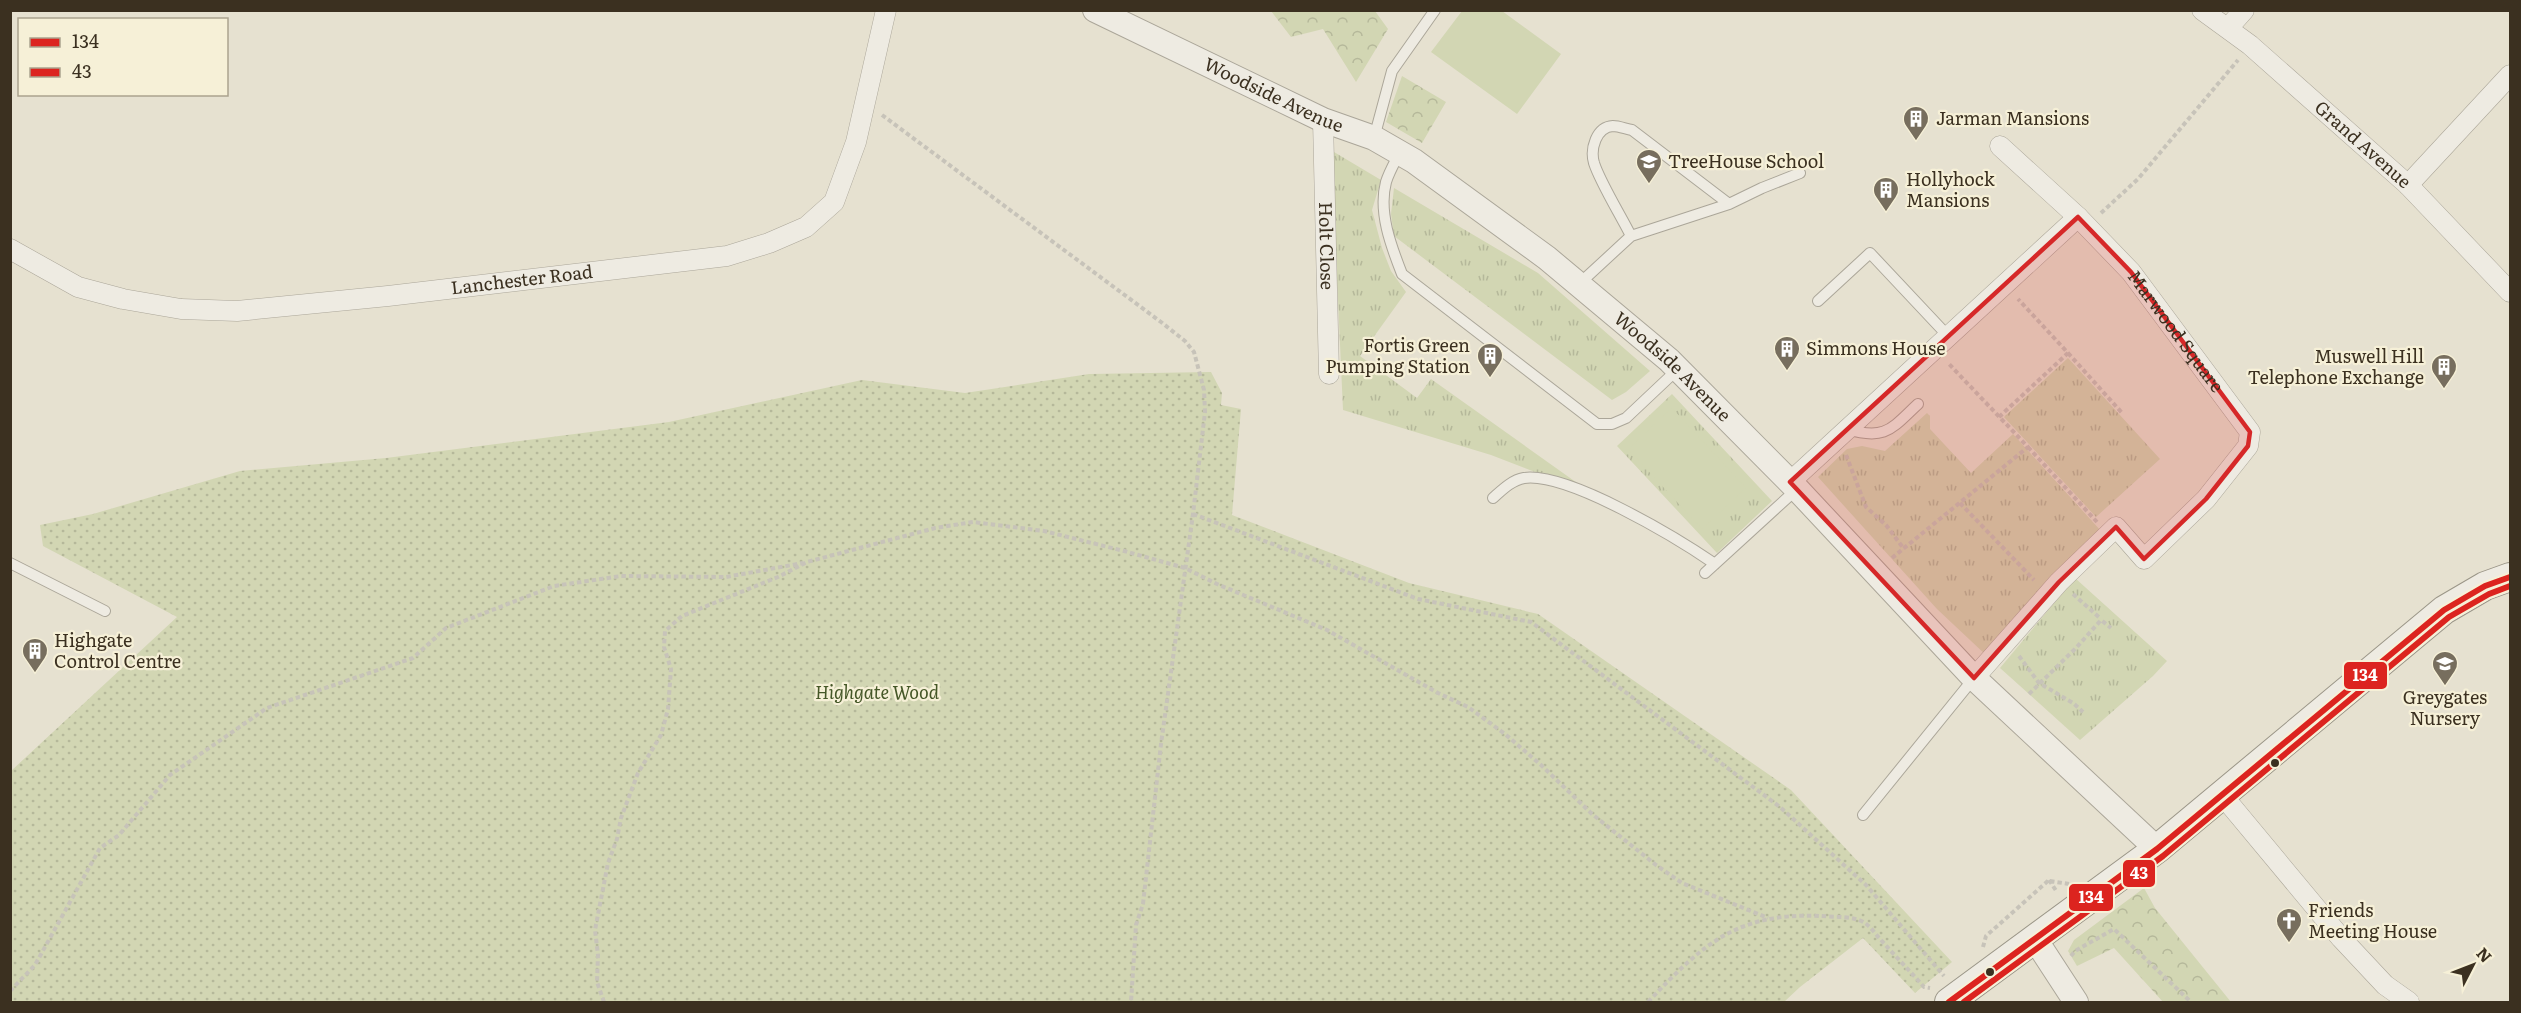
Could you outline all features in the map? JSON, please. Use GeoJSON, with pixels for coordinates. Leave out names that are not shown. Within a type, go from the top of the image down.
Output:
{"type":"FeatureCollection","features":[{"type":"Feature","properties":{"kind":"main road"},"geometry":{"type":"LineString","coordinates":[[1942,988],[2035,939],[2157,849],[2223,796],[2444,610],[2485,586],[2511,577]]}},
{"type":"Feature","properties":{"kind":"street","name":"Lanchester Road"},"geometry":{"type":"LineString","coordinates":[[10,249],[78,286],[123,298],[181,309],[237,311],[388,296],[727,256],[769,243],[806,227],[834,202],[856,142],[886,10]]}},
{"type":"Feature","properties":{"kind":"street","name":"Woodside Avenue"},"geometry":{"type":"LineString","coordinates":[[1095,10],[1323,120],[1374,138],[1400,152],[1538,251],[1678,369],[1794,485],[1974,678],[2157,849]]}},
{"type":"Feature","properties":{"kind":"street","name":"Grand Avenue"},"geometry":{"type":"LineString","coordinates":[[2202,10],[2250,45],[2408,185],[2511,292]]}},
{"type":"Feature","properties":{"kind":"street"},"geometry":{"type":"LineString","coordinates":[[2228,28],[2244,10]]}},
{"type":"Feature","properties":{"kind":"street"},"geometry":{"type":"LineString","coordinates":[[2408,185],[2511,75]]}},
{"type":"Feature","properties":{"kind":"street","name":"Holt Close"},"geometry":{"type":"LineString","coordinates":[[1323,120],[1329,374]]}},
{"type":"Feature","properties":{"kind":"street"},"geometry":{"type":"LineString","coordinates":[[1794,485],[1841,435],[2004,284],[2083,221],[2000,146]]}},
{"type":"Feature","properties":{"kind":"street","name":"Marwood Square"},"geometry":{"type":"LineString","coordinates":[[2083,221],[2131,272],[2250,432],[2248,446],[2206,499],[2144,559],[2116,527],[2108,534]]}},
{"type":"Feature","properties":{"kind":"street"},"geometry":{"type":"LineString","coordinates":[[1974,678],[2054,588],[2108,534]]}},
{"type":"Feature","properties":{"kind":"street"},"geometry":{"type":"LineString","coordinates":[[2223,796],[2341,938],[2385,985],[2409,1002]]}},
{"type":"Feature","properties":{"kind":"street"},"geometry":{"type":"LineString","coordinates":[[2035,939],[2076,1002]]}},
{"type":"Feature","properties":{"kind":"lane"},"geometry":{"type":"LineString","coordinates":[[1374,138],[1392,71],[1435,10]]}},
{"type":"Feature","properties":{"kind":"lane"},"geometry":{"type":"LineString","coordinates":[[1631,236],[1594,164],[1593,148],[1597,137],[1605,128],[1615,126],[1632,130],[1729,204]]}},
{"type":"Feature","properties":{"kind":"lane"},"geometry":{"type":"LineString","coordinates":[[1400,152],[1386,183],[1384,212],[1390,243],[1402,274],[1597,424],[1612,424],[1626,418],[1678,369]]}},
{"type":"Feature","properties":{"kind":"lane"},"geometry":{"type":"LineString","coordinates":[[1579,284],[1631,236],[1729,204],[1800,173]]}},
{"type":"Feature","properties":{"kind":"lane"},"geometry":{"type":"LineString","coordinates":[[1818,301],[1870,253],[1941,342]]}},
{"type":"Feature","properties":{"kind":"lane"},"geometry":{"type":"LineString","coordinates":[[1841,435],[1868,435],[1890,430],[1918,404]]}},
{"type":"Feature","properties":{"kind":"lane"},"geometry":{"type":"LineString","coordinates":[[1493,498],[1508,485],[1521,478],[1536,478],[1571,488],[1614,505],[1682,542],[1715,564]]}},
{"type":"Feature","properties":{"kind":"lane"},"geometry":{"type":"LineString","coordinates":[[1705,573],[1794,485]]}},
{"type":"Feature","properties":{"kind":"lane"},"geometry":{"type":"LineString","coordinates":[[10,563],[105,611]]}},
{"type":"Feature","properties":{"kind":"lane"},"geometry":{"type":"LineString","coordinates":[[1863,815],[1974,678]]}},
{"type":"Feature","properties":{"kind":"path"},"geometry":{"type":"LineString","coordinates":[[2083,221],[2138,179],[2250,45]]}},
{"type":"Feature","properties":{"kind":"path"},"geometry":{"type":"LineString","coordinates":[[880,113],[1185,341],[1194,352],[1200,368],[1204,412],[1197,481],[1161,744],[1143,904],[1136,926],[1131,1002]]}},
{"type":"Feature","properties":{"kind":"path"},"geometry":{"type":"LineString","coordinates":[[2004,284],[2123,414]]}},
{"type":"Feature","properties":{"kind":"path"},"geometry":{"type":"LineString","coordinates":[[1941,342],[1999,417],[2108,534]]}},
{"type":"Feature","properties":{"kind":"path"},"geometry":{"type":"LineString","coordinates":[[1999,417],[2067,353]]}},
{"type":"Feature","properties":{"kind":"path"},"geometry":{"type":"LineString","coordinates":[[1841,435],[1866,507],[1886,525],[1904,549]]}},
{"type":"Feature","properties":{"kind":"path"},"geometry":{"type":"LineString","coordinates":[[1892,559],[2028,447]]}},
{"type":"Feature","properties":{"kind":"path"},"geometry":{"type":"LineString","coordinates":[[1960,503],[2054,588],[2111,628]]}},
{"type":"Feature","properties":{"kind":"path"},"geometry":{"type":"LineString","coordinates":[[1193,514],[1418,599],[1531,622],[1780,807],[1866,885],[1942,988]]}},
{"type":"Feature","properties":{"kind":"path"},"geometry":{"type":"LineString","coordinates":[[10,991],[35,965],[100,848],[119,835],[170,775],[267,708],[413,658],[446,628],[554,586],[621,576],[726,577],[807,562],[936,528],[973,522],[1044,531],[1185,568],[1228,589],[1328,630],[1438,693],[1468,707],[1523,749],[1592,814],[1682,883],[1768,918]]}},
{"type":"Feature","properties":{"kind":"path"},"geometry":{"type":"LineString","coordinates":[[604,1002],[597,982],[598,955],[595,930],[608,863],[617,839],[621,818],[638,773],[661,735],[668,708],[670,669],[664,647],[665,631],[682,616],[778,577],[807,562]]}},
{"type":"Feature","properties":{"kind":"path"},"geometry":{"type":"LineString","coordinates":[[2029,694],[2101,620]]}},
{"type":"Feature","properties":{"kind":"path"},"geometry":{"type":"LineString","coordinates":[[2006,642],[2028,665],[2039,682],[2073,703],[2083,712]]}},
{"type":"Feature","properties":{"kind":"path"},"geometry":{"type":"LineString","coordinates":[[1982,950],[1986,936],[2049,880],[2072,884]]}},
{"type":"Feature","properties":{"kind":"path"},"geometry":{"type":"LineString","coordinates":[[1648,1002],[1723,935],[1768,918],[1839,917],[1865,922],[1924,987],[1942,988]]}},
{"type":"Feature","properties":{"kind":"path"},"geometry":{"type":"LineString","coordinates":[[2075,951],[2114,929],[2190,1002]]}},
{"type":"Feature","properties":{"kind":"path"},"geometry":{"type":"LineString","coordinates":[[1942,988],[1954,971]]}},
{"type":"Feature","properties":{"kind":"highlighted area"},"geometry":{"type":"Polygon","coordinates":[[[2078,217],[2131,272],[2250,432],[2248,446],[2206,499],[2144,559],[2116,527],[2059,582],[1974,678],[1790,482],[2078,217]]]}},
{"type":"Feature","properties":{"kind":"green space"},"geometry":{"type":"Polygon","coordinates":[[[1271,11],[1375,11],[1388,29],[1356,82],[1323,29],[1291,37],[1271,11]]]}},
{"type":"Feature","properties":{"kind":"green space"},"geometry":{"type":"Polygon","coordinates":[[[1462,11],[1502,11],[1561,54],[1517,114],[1431,52],[1462,11]]]}},
{"type":"Feature","properties":{"kind":"green space"},"geometry":{"type":"Polygon","coordinates":[[[1402,76],[1446,102],[1422,143],[1386,122],[1402,76]]]}},
{"type":"Feature","properties":{"kind":"green space"},"geometry":{"type":"Polygon","coordinates":[[[1334,152],[1381,180],[1372,210],[1391,271],[1406,292],[1360,356],[1417,398],[1431,379],[1594,495],[1491,455],[1343,410],[1332,168],[1334,152]]]}},
{"type":"Feature","properties":{"kind":"green space"},"geometry":{"type":"Polygon","coordinates":[[[1394,188],[1538,273],[1650,371],[1626,392],[1612,400],[1394,236],[1391,214],[1394,188]]]}},
{"type":"Feature","properties":{"kind":"green space"},"geometry":{"type":"Polygon","coordinates":[[[2068,358],[2160,459],[2096,517],[2004,417],[2068,358]]]}},
{"type":"Feature","properties":{"kind":"green space","name":"Highgate Wood"},"geometry":{"type":"Polygon","coordinates":[[[1211,372],[1222,393],[1221,405],[1241,409],[1232,515],[1409,583],[1538,614],[1791,790],[1952,962],[1915,993],[1863,938],[1784,1002],[11,1002],[11,771],[177,617],[43,546],[40,525],[93,514],[240,471],[386,458],[669,422],[862,380],[965,393],[1089,374],[1211,372]]]}},
{"type":"Feature","properties":{"kind":"green space"},"geometry":{"type":"Polygon","coordinates":[[[1672,394],[1772,501],[1717,553],[1617,446],[1672,394]]]}},
{"type":"Feature","properties":{"kind":"green space"},"geometry":{"type":"Polygon","coordinates":[[[1672,408],[1746,488],[1702,529],[1628,449],[1672,408]]]}},
{"type":"Feature","properties":{"kind":"green space"},"geometry":{"type":"Polygon","coordinates":[[[1927,413],[1930,416],[1930,429],[1971,473],[2013,434],[2101,531],[2046,581],[1987,656],[1937,609],[1818,477],[1847,449],[1862,446],[1885,451],[1927,413]]]}},
{"type":"Feature","properties":{"kind":"green space"},"geometry":{"type":"Polygon","coordinates":[[[2075,578],[2167,661],[2080,740],[2000,668],[2075,578]]]}},
{"type":"Feature","properties":{"kind":"green space"},"geometry":{"type":"Polygon","coordinates":[[[2144,888],[2155,908],[2231,1002],[2163,1002],[2114,948],[2077,966],[2068,951],[2074,940],[2144,888]]]}},
{"type":"Feature","properties":{"kind":"transit line","name":"134"},"geometry":{"type":"LineString","coordinates":[[1949,1002],[2157,849],[2444,610],[2485,586],[2510,577]]}},
{"type":"Feature","properties":{"kind":"transit line","name":"43"},"geometry":{"type":"LineString","coordinates":[[1964,1002],[2163,856],[2449,617],[2489,594],[2510,586]]}},
{"type":"Feature","properties":{"kind":"place","name":"Jarman Mansions"},"geometry":{"type":"Point","coordinates":[1916,142]}},
{"type":"Feature","properties":{"kind":"place","name":"TreeHouse School"},"geometry":{"type":"Point","coordinates":[1649,185]}},
{"type":"Feature","properties":{"kind":"place","name":"Hollyhock Mansions"},"geometry":{"type":"Point","coordinates":[1886,213]}},
{"type":"Feature","properties":{"kind":"place","name":"Simmons House"},"geometry":{"type":"Point","coordinates":[1787,372]}},
{"type":"Feature","properties":{"kind":"place","name":"Fortis Green Pumping Station"},"geometry":{"type":"Point","coordinates":[1490,379]}},
{"type":"Feature","properties":{"kind":"place","name":"Muswell Hill Telephone Exchange"},"geometry":{"type":"Point","coordinates":[2444,390]}},
{"type":"Feature","properties":{"kind":"place","name":"Highgate Control Centre"},"geometry":{"type":"Point","coordinates":[35,674]}},
{"type":"Feature","properties":{"kind":"place","name":"Greygates Nursery"},"geometry":{"type":"Point","coordinates":[2445,687]}},
{"type":"Feature","properties":{"kind":"place","name":"Friends Meeting House"},"geometry":{"type":"Point","coordinates":[2289,944]}}]}
